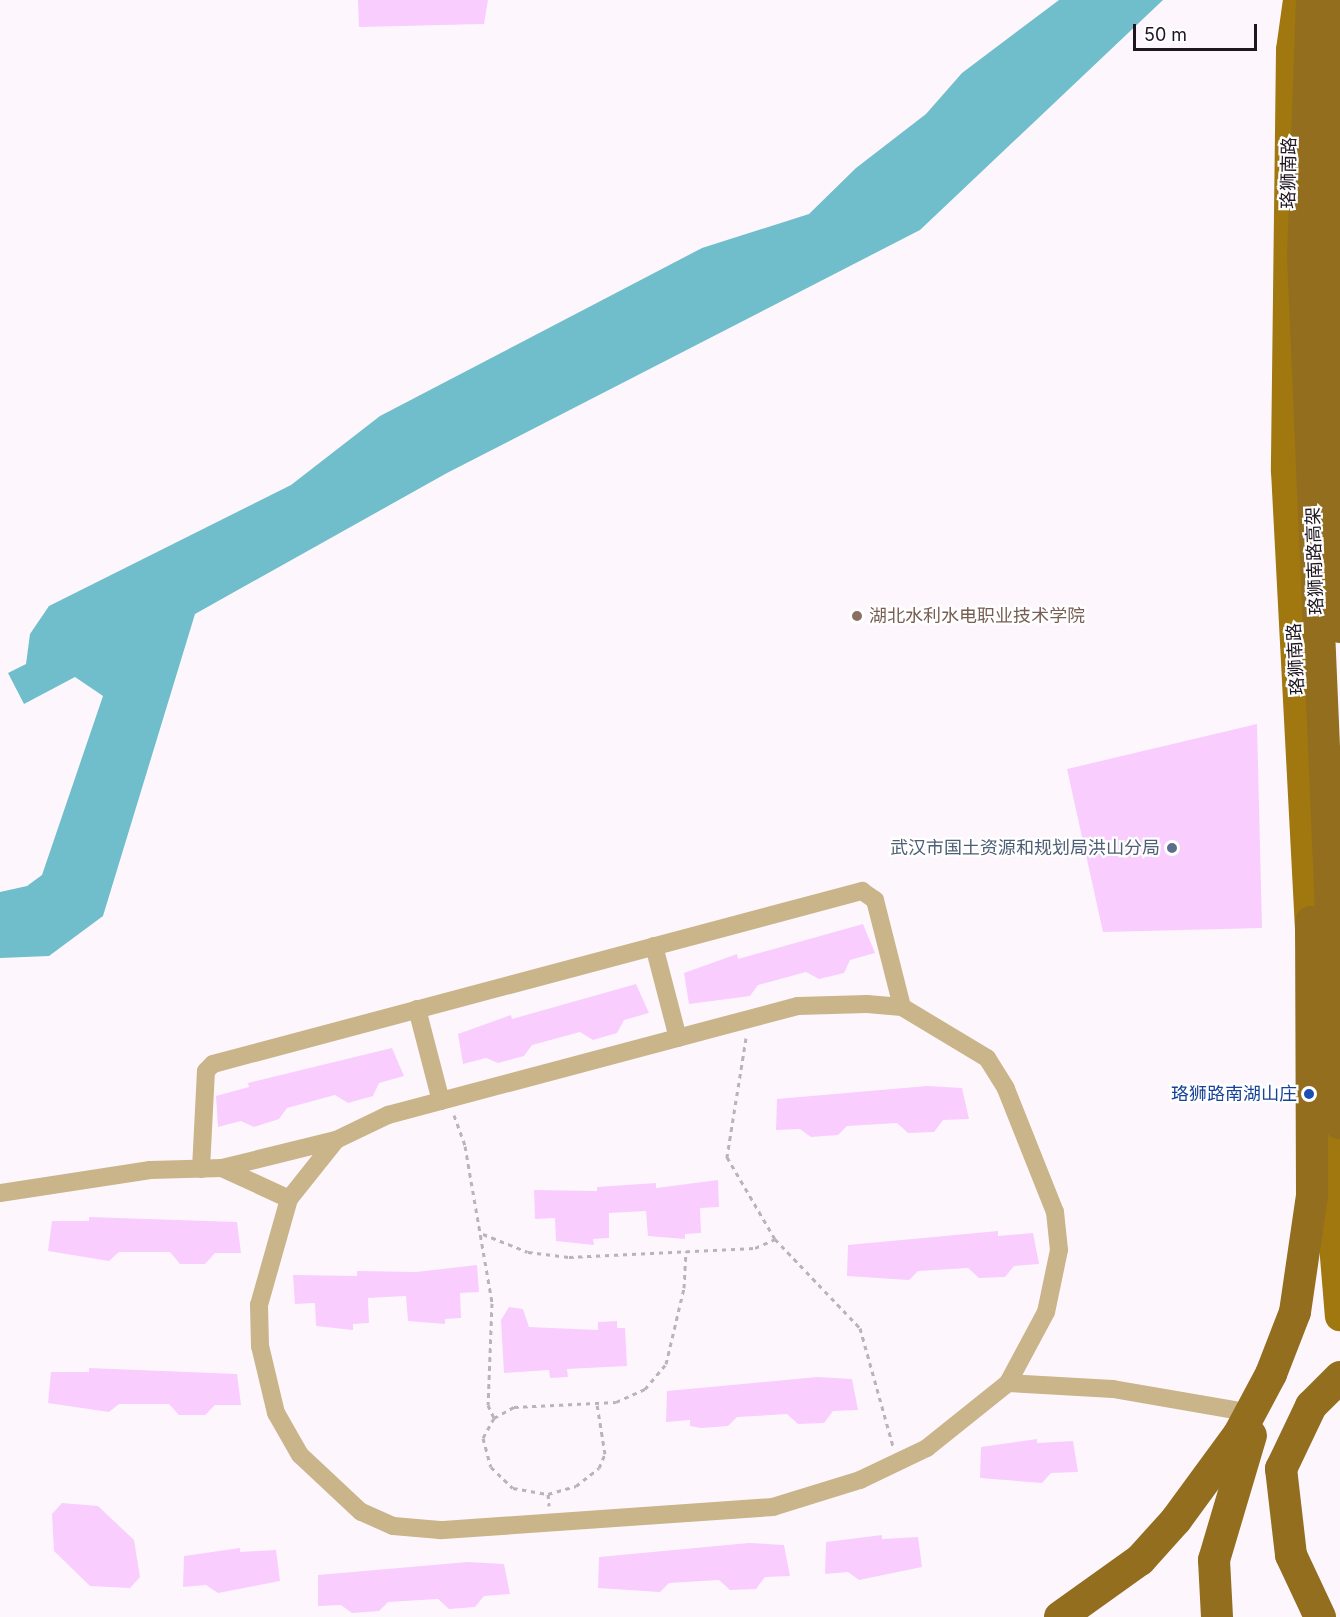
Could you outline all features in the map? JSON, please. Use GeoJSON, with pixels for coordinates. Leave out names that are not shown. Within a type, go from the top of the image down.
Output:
{"type":"FeatureCollection","features":[{"type":"Feature","properties":{"kind":"highway","name":"珞狮南路高架"},"geometry":{"type":"LineString","coordinates":[[1312,0],[1304,255],[1322,775],[1340,1123]]}},
{"type":"Feature","properties":{"kind":"highway","name":"珞狮南路高架"},"geometry":{"type":"LineString","coordinates":[[1335,0],[1329,76],[1340,627]]}},
{"type":"Feature","properties":{"kind":"highway"},"geometry":{"type":"LineString","coordinates":[[1217,1617],[1214,1560],[1224,1513],[1294,1312],[1312,1196],[1309,965],[1322,775]]}},
{"type":"Feature","properties":{"kind":"highway"},"geometry":{"type":"LineString","coordinates":[[1060,1617],[1140,1560],[1176,1520],[1239,1434],[1271,1374]]}},
{"type":"Feature","properties":{"kind":"highway"},"geometry":{"type":"LineString","coordinates":[[1320,1617],[1291,1556],[1281,1469],[1311,1406],[1340,1377]]}},
{"type":"Feature","properties":{"kind":"main road","name":"珞狮南路"},"geometry":{"type":"LineString","coordinates":[[1298,0],[1291,50],[1286,471],[1313,980],[1340,1317]]}},
{"type":"Feature","properties":{"kind":"street"},"geometry":{"type":"LineString","coordinates":[[201,1168],[206,1071],[213,1064],[862,891],[875,900],[902,1007]]}},
{"type":"Feature","properties":{"kind":"street"},"geometry":{"type":"LineString","coordinates":[[654,946],[678,1038]]}},
{"type":"Feature","properties":{"kind":"street"},"geometry":{"type":"LineString","coordinates":[[0,1193],[150,1170],[222,1168],[336,1140],[388,1115],[798,1006],[902,1007],[987,1058],[1006,1089],[1055,1212],[1059,1250],[1046,1312],[1008,1383],[927,1448],[902,1460],[773,1507],[440,1530],[393,1526],[361,1512],[300,1455],[276,1413],[260,1346],[259,1305],[289,1199],[336,1140]]}},
{"type":"Feature","properties":{"kind":"street"},"geometry":{"type":"LineString","coordinates":[[417,1009],[445,1100]]}},
{"type":"Feature","properties":{"kind":"street"},"geometry":{"type":"LineString","coordinates":[[222,1168],[289,1199]]}},
{"type":"Feature","properties":{"kind":"street"},"geometry":{"type":"LineString","coordinates":[[1008,1383],[1113,1389],[1235,1410]]}},
{"type":"Feature","properties":{"kind":"path"},"geometry":{"type":"LineString","coordinates":[[748,1019],[727,1157],[775,1239],[860,1328],[887,1437],[902,1460]]}},
{"type":"Feature","properties":{"kind":"path"},"geometry":{"type":"LineString","coordinates":[[445,1100],[465,1146],[482,1233],[492,1303],[488,1406],[494,1418]]}},
{"type":"Feature","properties":{"kind":"path"},"geometry":{"type":"LineString","coordinates":[[482,1233],[528,1251],[568,1257],[755,1248],[775,1239]]}},
{"type":"Feature","properties":{"kind":"path"},"geometry":{"type":"LineString","coordinates":[[597,1403],[605,1454],[599,1468],[576,1486],[548,1494],[513,1488],[491,1467],[483,1438],[494,1418],[514,1407],[616,1402],[645,1389],[666,1364],[684,1288],[686,1251]]}},
{"type":"Feature","properties":{"kind":"path"},"geometry":{"type":"LineString","coordinates":[[548,1494],[550,1522]]}},
{"type":"Feature","properties":{"kind":"water"},"geometry":{"type":"Polygon","coordinates":[[[1059,0],[1163,0],[920,230],[447,473],[195,614],[103,916],[49,956],[0,958],[0,892],[27,886],[42,875],[103,696],[75,677],[24,704],[8,673],[26,664],[30,634],[49,606],[291,485],[380,416],[702,248],[809,214],[856,168],[926,114],[962,73],[1059,0]]]}},
{"type":"Feature","properties":{"kind":"building"},"geometry":{"type":"Polygon","coordinates":[[[358,0],[488,0],[484,24],[359,27],[358,0]]]}},
{"type":"Feature","properties":{"kind":"building","name":"武汉市国土资源和规划局洪山分局"},"geometry":{"type":"Polygon","coordinates":[[[1257,724],[1262,928],[1103,932],[1067,769],[1257,724]]]}},
{"type":"Feature","properties":{"kind":"building"},"geometry":{"type":"Polygon","coordinates":[[[863,924],[875,953],[850,960],[844,973],[819,979],[806,972],[758,985],[750,996],[689,1004],[684,973],[737,954],[738,959],[863,924]]]}},
{"type":"Feature","properties":{"kind":"building"},"geometry":{"type":"Polygon","coordinates":[[[636,984],[649,1013],[624,1020],[617,1033],[593,1040],[580,1032],[532,1045],[524,1056],[498,1063],[486,1058],[463,1064],[458,1034],[511,1015],[512,1019],[636,984]]]}},
{"type":"Feature","properties":{"kind":"building"},"geometry":{"type":"Polygon","coordinates":[[[392,1048],[404,1076],[379,1083],[373,1096],[348,1103],[335,1095],[287,1108],[279,1119],[254,1127],[241,1121],[218,1127],[216,1096],[249,1087],[248,1083],[392,1048]]]}},
{"type":"Feature","properties":{"kind":"building"},"geometry":{"type":"Polygon","coordinates":[[[927,1086],[962,1088],[969,1119],[943,1120],[934,1132],[908,1133],[897,1123],[847,1126],[838,1135],[811,1137],[800,1129],[776,1130],[777,1099],[927,1086]]]}},
{"type":"Feature","properties":{"kind":"building"},"geometry":{"type":"Polygon","coordinates":[[[718,1180],[719,1207],[700,1208],[701,1233],[685,1234],[685,1239],[648,1236],[646,1211],[609,1213],[609,1238],[593,1239],[594,1245],[556,1241],[555,1218],[535,1219],[534,1190],[597,1191],[597,1187],[656,1183],[656,1188],[718,1180]]]}},
{"type":"Feature","properties":{"kind":"building"},"geometry":{"type":"Polygon","coordinates":[[[89,1217],[237,1222],[241,1253],[215,1253],[205,1264],[180,1264],[170,1252],[119,1252],[109,1261],[48,1251],[52,1221],[89,1221],[89,1217]]]}},
{"type":"Feature","properties":{"kind":"building"},"geometry":{"type":"Polygon","coordinates":[[[998,1231],[998,1236],[1033,1233],[1039,1264],[1014,1266],[1005,1277],[979,1278],[968,1268],[918,1271],[909,1280],[847,1276],[848,1245],[998,1231]]]}},
{"type":"Feature","properties":{"kind":"building"},"geometry":{"type":"Polygon","coordinates":[[[477,1265],[479,1292],[460,1293],[461,1318],[445,1319],[445,1324],[408,1321],[406,1296],[368,1298],[369,1323],[353,1324],[353,1330],[316,1326],[315,1303],[295,1304],[293,1275],[357,1276],[357,1271],[416,1272],[477,1265]]]}},
{"type":"Feature","properties":{"kind":"building"},"geometry":{"type":"Polygon","coordinates":[[[509,1307],[523,1309],[529,1327],[598,1330],[598,1322],[617,1321],[617,1328],[625,1328],[627,1366],[567,1369],[568,1377],[550,1378],[549,1370],[504,1373],[501,1320],[509,1307]]]}},
{"type":"Feature","properties":{"kind":"building"},"geometry":{"type":"Polygon","coordinates":[[[89,1368],[237,1374],[241,1405],[215,1405],[205,1415],[179,1415],[169,1404],[119,1404],[109,1412],[48,1403],[51,1372],[89,1372],[89,1368]]]}},
{"type":"Feature","properties":{"kind":"building"},"geometry":{"type":"Polygon","coordinates":[[[817,1377],[852,1379],[858,1410],[833,1411],[824,1423],[798,1424],[787,1414],[737,1417],[728,1426],[701,1428],[690,1426],[690,1420],[666,1422],[667,1391],[817,1377]]]}},
{"type":"Feature","properties":{"kind":"building"},"geometry":{"type":"Polygon","coordinates":[[[1037,1439],[1037,1443],[1073,1441],[1078,1472],[1051,1473],[1042,1483],[980,1478],[981,1447],[1037,1439]]]}},
{"type":"Feature","properties":{"kind":"building"},"geometry":{"type":"Polygon","coordinates":[[[62,1503],[98,1506],[134,1540],[140,1577],[130,1588],[90,1586],[54,1551],[52,1514],[62,1503]]]}},
{"type":"Feature","properties":{"kind":"building"},"geometry":{"type":"Polygon","coordinates":[[[882,1535],[882,1539],[918,1537],[922,1567],[859,1580],[848,1572],[825,1574],[826,1542],[882,1535]]]}},
{"type":"Feature","properties":{"kind":"building"},"geometry":{"type":"Polygon","coordinates":[[[749,1543],[784,1545],[790,1576],[765,1577],[756,1589],[730,1590],[719,1580],[669,1583],[660,1592],[598,1588],[599,1557],[749,1543]]]}},
{"type":"Feature","properties":{"kind":"building"},"geometry":{"type":"Polygon","coordinates":[[[240,1548],[240,1552],[276,1550],[280,1581],[218,1593],[206,1585],[183,1587],[184,1556],[240,1548]]]}},
{"type":"Feature","properties":{"kind":"building"},"geometry":{"type":"Polygon","coordinates":[[[468,1562],[504,1564],[510,1594],[484,1596],[475,1607],[449,1609],[438,1599],[388,1602],[379,1611],[352,1613],[341,1605],[318,1606],[318,1575],[468,1562]]]}},
{"type":"Feature","properties":{"kind":"place","name":"湖北水利水电职业技术学院"},"geometry":{"type":"Point","coordinates":[857,616]}},
{"type":"Feature","properties":{"kind":"place","name":"武汉市国土资源和规划局洪山分局"},"geometry":{"type":"Point","coordinates":[1172,848]}},
{"type":"Feature","properties":{"kind":"place","name":"珞狮路南湖山庄"},"geometry":{"type":"Point","coordinates":[1309,1094]}}]}
